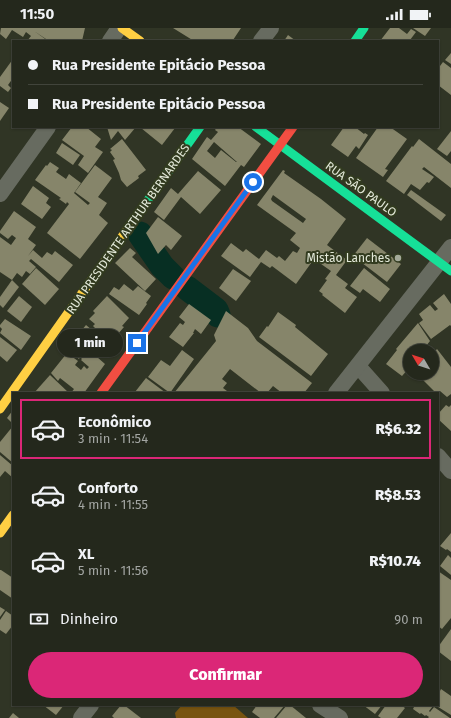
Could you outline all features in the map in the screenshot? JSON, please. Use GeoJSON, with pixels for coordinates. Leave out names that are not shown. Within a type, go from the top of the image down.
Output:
{"type":"FeatureCollection","features":[{"type":"Feature","properties":{"kind":"street"},"geometry":{"type":"LineString","coordinates":[[111,40],[121,28],[139,40]]}},
{"type":"Feature","properties":{"kind":"street"},"geometry":{"type":"LineString","coordinates":[[262,40],[270,28]]}},
{"type":"Feature","properties":{"kind":"street"},"geometry":{"type":"LineString","coordinates":[[355,40],[364,28]]}},
{"type":"Feature","properties":{"kind":"street"},"geometry":{"type":"LineString","coordinates":[[0,194],[47,128]]}},
{"type":"Feature","properties":{"kind":"street","name":"RUA PRESIDENTE ARTHUR BERNARDES"},"geometry":{"type":"LineString","coordinates":[[12,392],[199,128]]}},
{"type":"Feature","properties":{"kind":"street","name":"RUA SÃO PAULO"},"geometry":{"type":"LineString","coordinates":[[257,128],[445,267]]}},
{"type":"Feature","properties":{"kind":"street"},"geometry":{"type":"LineString","coordinates":[[102,392],[292,128]]}},
{"type":"Feature","properties":{"kind":"street"},"geometry":{"type":"LineString","coordinates":[[337,392],[445,267],[451,247]]}},
{"type":"Feature","properties":{"kind":"street"},"geometry":{"type":"LineString","coordinates":[[358,366],[381,392]]}},
{"type":"Feature","properties":{"kind":"street","name":"RUA PRESIDENTE ARTHUR BERNARDES"},"geometry":{"type":"LineString","coordinates":[[0,409],[12,392]]}},
{"type":"Feature","properties":{"kind":"street"},"geometry":{"type":"LineString","coordinates":[[439,457],[451,470]]}},
{"type":"Feature","properties":{"kind":"street"},"geometry":{"type":"LineString","coordinates":[[0,534],[12,516]]}},
{"type":"Feature","properties":{"kind":"street"},"geometry":{"type":"LineString","coordinates":[[81,718],[90,706]]}},
{"type":"Feature","properties":{"kind":"street"},"geometry":{"type":"LineString","coordinates":[[322,706],[340,718]]}},
{"type":"Feature","properties":{"kind":"shaded area"},"geometry":{"type":"Polygon","coordinates":[[[181,706],[234,706],[248,718],[176,718],[175,713],[181,706]]]}},
{"type":"Feature","properties":{"kind":"building"},"geometry":{"type":"Polygon","coordinates":[[[1,28],[85,28],[82,40],[48,40],[34,31],[47,40],[28,40],[31,36],[26,32],[23,37],[12,30],[6,39],[0,34],[1,28]]]}},
{"type":"Feature","properties":{"kind":"building"},"geometry":{"type":"Polygon","coordinates":[[[173,28],[241,28],[233,40],[192,40],[173,28]]]}},
{"type":"Feature","properties":{"kind":"building"},"geometry":{"type":"Polygon","coordinates":[[[390,28],[399,28],[407,34],[411,29],[416,32],[410,40],[381,40],[390,28]]]}},
{"type":"Feature","properties":{"kind":"building"},"geometry":{"type":"Polygon","coordinates":[[[413,28],[431,28],[425,36],[413,28]]]}},
{"type":"Feature","properties":{"kind":"building"},"geometry":{"type":"Polygon","coordinates":[[[288,35],[295,40],[285,40],[288,35]]]}},
{"type":"Feature","properties":{"kind":"building"},"geometry":{"type":"Polygon","coordinates":[[[451,53],[451,64],[445,60],[451,53]]]}},
{"type":"Feature","properties":{"kind":"building"},"geometry":{"type":"Polygon","coordinates":[[[12,60],[12,79],[8,85],[11,88],[8,92],[0,86],[0,77],[12,60]]]}},
{"type":"Feature","properties":{"kind":"building"},"geometry":{"type":"Polygon","coordinates":[[[443,62],[451,68],[451,95],[439,86],[440,66],[443,62]]]}},
{"type":"Feature","properties":{"kind":"building"},"geometry":{"type":"Polygon","coordinates":[[[0,102],[9,108],[0,121],[0,102]]]}},
{"type":"Feature","properties":{"kind":"building"},"geometry":{"type":"Polygon","coordinates":[[[71,128],[87,128],[101,139],[95,147],[103,152],[88,173],[78,165],[84,156],[62,140],[71,128]]]}},
{"type":"Feature","properties":{"kind":"building"},"geometry":{"type":"Polygon","coordinates":[[[107,128],[135,128],[125,140],[118,131],[111,140],[107,128]]]}},
{"type":"Feature","properties":{"kind":"building"},"geometry":{"type":"Polygon","coordinates":[[[141,128],[175,128],[162,145],[141,128]]]}},
{"type":"Feature","properties":{"kind":"building"},"geometry":{"type":"Polygon","coordinates":[[[216,128],[239,128],[261,144],[244,167],[241,165],[225,186],[192,159],[207,137],[211,140],[218,132],[215,130],[216,128]],[[214,142],[207,151],[215,158],[221,150],[236,162],[214,142]]]}},
{"type":"Feature","properties":{"kind":"building"},"geometry":{"type":"Polygon","coordinates":[[[343,128],[356,128],[368,135],[359,149],[356,146],[348,157],[331,145],[343,128]]]}},
{"type":"Feature","properties":{"kind":"building"},"geometry":{"type":"Polygon","coordinates":[[[377,128],[391,128],[407,139],[385,169],[388,170],[383,177],[356,158],[377,128]]]}},
{"type":"Feature","properties":{"kind":"building"},"geometry":{"type":"Polygon","coordinates":[[[451,131],[451,151],[447,156],[437,149],[451,131]]]}},
{"type":"Feature","properties":{"kind":"building"},"geometry":{"type":"Polygon","coordinates":[[[122,139],[146,170],[138,176],[139,178],[127,187],[121,180],[113,160],[115,159],[110,152],[112,150],[110,149],[122,139]]]}},
{"type":"Feature","properties":{"kind":"building"},"geometry":{"type":"Polygon","coordinates":[[[419,139],[451,164],[451,188],[424,167],[422,169],[434,177],[420,190],[411,184],[404,194],[386,181],[419,139]]]}},
{"type":"Feature","properties":{"kind":"building"},"geometry":{"type":"Polygon","coordinates":[[[62,143],[80,155],[73,165],[56,153],[62,143]]]}},
{"type":"Feature","properties":{"kind":"building"},"geometry":{"type":"Polygon","coordinates":[[[50,162],[59,168],[56,172],[66,179],[69,174],[81,183],[74,193],[88,205],[90,203],[75,192],[95,165],[112,178],[98,197],[107,203],[99,215],[108,223],[80,259],[47,233],[69,204],[67,202],[66,204],[59,199],[61,198],[35,180],[50,162]]]}},
{"type":"Feature","properties":{"kind":"building"},"geometry":{"type":"Polygon","coordinates":[[[283,170],[285,171],[284,173],[346,219],[327,245],[347,260],[336,275],[348,284],[345,288],[357,297],[345,313],[319,291],[327,280],[325,279],[331,271],[314,259],[296,284],[272,266],[270,268],[261,262],[250,277],[221,256],[231,243],[243,252],[246,249],[259,259],[266,250],[277,258],[279,256],[285,261],[293,251],[297,253],[300,248],[290,240],[296,233],[257,205],[283,170]],[[273,195],[271,199],[272,201],[303,223],[306,219],[273,195]]]}},
{"type":"Feature","properties":{"kind":"building"},"geometry":{"type":"Polygon","coordinates":[[[198,171],[221,190],[200,214],[181,197],[164,220],[154,212],[171,188],[178,194],[198,171]]]}},
{"type":"Feature","properties":{"kind":"building"},"geometry":{"type":"Polygon","coordinates":[[[33,186],[49,198],[46,203],[51,207],[42,219],[21,204],[33,186]]]}},
{"type":"Feature","properties":{"kind":"building"},"geometry":{"type":"Polygon","coordinates":[[[411,190],[446,215],[441,221],[407,195],[411,190]]]}},
{"type":"Feature","properties":{"kind":"building"},"geometry":{"type":"Polygon","coordinates":[[[14,211],[36,227],[28,239],[36,245],[28,256],[33,250],[42,258],[47,252],[52,255],[55,251],[73,265],[59,282],[31,259],[29,261],[36,267],[30,274],[26,271],[22,277],[17,273],[12,280],[0,272],[0,237],[11,245],[16,238],[12,235],[8,239],[0,233],[0,231],[14,211]]]}},
{"type":"Feature","properties":{"kind":"building"},"geometry":{"type":"Polygon","coordinates":[[[158,217],[182,236],[171,250],[166,245],[158,254],[146,233],[158,217]]]}},
{"type":"Feature","properties":{"kind":"building"},"geometry":{"type":"Polygon","coordinates":[[[367,238],[401,264],[387,282],[353,256],[367,238]]]}},
{"type":"Feature","properties":{"kind":"building"},"geometry":{"type":"Polygon","coordinates":[[[130,248],[136,253],[132,257],[156,279],[145,291],[115,263],[130,248]]]}},
{"type":"Feature","properties":{"kind":"building"},"geometry":{"type":"Polygon","coordinates":[[[36,268],[59,289],[45,305],[22,284],[36,268]]]}},
{"type":"Feature","properties":{"kind":"building"},"geometry":{"type":"Polygon","coordinates":[[[364,268],[390,289],[380,302],[363,289],[360,293],[350,286],[364,268]]]}},
{"type":"Feature","properties":{"kind":"building"},"geometry":{"type":"Polygon","coordinates":[[[233,269],[251,281],[236,301],[219,288],[233,269]]]}},
{"type":"Feature","properties":{"kind":"building"},"geometry":{"type":"Polygon","coordinates":[[[12,280],[19,287],[3,308],[0,305],[0,297],[12,280]]]}},
{"type":"Feature","properties":{"kind":"building"},"geometry":{"type":"Polygon","coordinates":[[[124,284],[133,291],[138,286],[151,296],[139,315],[109,294],[114,287],[119,290],[124,284]]]}},
{"type":"Feature","properties":{"kind":"building"},"geometry":{"type":"Polygon","coordinates":[[[444,294],[451,304],[451,326],[450,325],[431,339],[419,323],[423,320],[419,314],[430,305],[435,311],[438,309],[433,303],[444,294]]]}},
{"type":"Feature","properties":{"kind":"building"},"geometry":{"type":"Polygon","coordinates":[[[19,296],[32,307],[21,322],[7,311],[19,296]]]}},
{"type":"Feature","properties":{"kind":"building"},"geometry":{"type":"Polygon","coordinates":[[[107,296],[129,318],[122,326],[124,327],[110,343],[93,326],[95,324],[89,319],[95,313],[93,311],[107,296]]]}},
{"type":"Feature","properties":{"kind":"building"},"geometry":{"type":"Polygon","coordinates":[[[189,304],[211,320],[201,334],[195,329],[194,333],[183,347],[169,337],[180,323],[183,325],[185,322],[179,317],[189,304]]]}},
{"type":"Feature","properties":{"kind":"building"},"geometry":{"type":"Polygon","coordinates":[[[226,311],[248,328],[257,341],[312,383],[305,392],[281,392],[273,386],[268,392],[260,392],[230,369],[222,379],[227,383],[223,388],[226,392],[175,392],[216,341],[214,335],[226,311]]]}},
{"type":"Feature","properties":{"kind":"building"},"geometry":{"type":"Polygon","coordinates":[[[278,312],[296,325],[295,327],[328,354],[311,376],[259,337],[278,312]]]}},
{"type":"Feature","properties":{"kind":"building"},"geometry":{"type":"Polygon","coordinates":[[[5,319],[31,336],[21,350],[0,333],[2,329],[0,325],[5,319]]]}},
{"type":"Feature","properties":{"kind":"building"},"geometry":{"type":"Polygon","coordinates":[[[418,323],[430,341],[428,344],[403,344],[402,376],[386,364],[397,350],[396,349],[418,323]]]}},
{"type":"Feature","properties":{"kind":"building"},"geometry":{"type":"Polygon","coordinates":[[[86,325],[105,341],[96,351],[100,354],[97,357],[105,364],[85,392],[72,392],[74,389],[60,378],[58,381],[51,373],[67,353],[78,361],[75,365],[81,370],[84,366],[87,369],[89,367],[81,360],[82,359],[80,357],[79,359],[62,343],[66,337],[72,342],[86,325]]]}},
{"type":"Feature","properties":{"kind":"building"},"geometry":{"type":"Polygon","coordinates":[[[0,337],[17,350],[7,362],[0,356],[0,337]]]}},
{"type":"Feature","properties":{"kind":"building"},"geometry":{"type":"Polygon","coordinates":[[[182,350],[194,359],[171,392],[169,392],[148,377],[161,360],[170,366],[182,350]]]}},
{"type":"Feature","properties":{"kind":"building"},"geometry":{"type":"Polygon","coordinates":[[[439,352],[451,367],[451,394],[447,397],[440,391],[435,392],[423,380],[439,380],[439,352]]]}},
{"type":"Feature","properties":{"kind":"building"},"geometry":{"type":"Polygon","coordinates":[[[50,375],[68,392],[35,392],[50,375]]]}},
{"type":"Feature","properties":{"kind":"building"},"geometry":{"type":"Polygon","coordinates":[[[146,378],[165,392],[135,392],[146,378]]]}},
{"type":"Feature","properties":{"kind":"building"},"geometry":{"type":"Polygon","coordinates":[[[446,405],[449,407],[451,405],[451,431],[439,420],[439,413],[446,405]]]}},
{"type":"Feature","properties":{"kind":"building"},"geometry":{"type":"Polygon","coordinates":[[[12,411],[12,423],[7,418],[12,411]]]}},
{"type":"Feature","properties":{"kind":"building"},"geometry":{"type":"Polygon","coordinates":[[[12,427],[12,462],[0,452],[0,442],[12,427]]]}},
{"type":"Feature","properties":{"kind":"building"},"geometry":{"type":"Polygon","coordinates":[[[0,455],[12,465],[12,477],[5,471],[0,477],[0,455]]]}},
{"type":"Feature","properties":{"kind":"building"},"geometry":{"type":"Polygon","coordinates":[[[451,533],[451,552],[440,546],[451,533]]]}},
{"type":"Feature","properties":{"kind":"building"},"geometry":{"type":"Polygon","coordinates":[[[448,555],[451,558],[451,575],[440,566],[448,555]]]}},
{"type":"Feature","properties":{"kind":"building"},"geometry":{"type":"Polygon","coordinates":[[[1,570],[12,577],[12,598],[0,590],[1,570]]]}},
{"type":"Feature","properties":{"kind":"building"},"geometry":{"type":"Polygon","coordinates":[[[439,572],[451,580],[451,618],[442,629],[439,627],[439,572]]]}},
{"type":"Feature","properties":{"kind":"building"},"geometry":{"type":"Polygon","coordinates":[[[0,607],[5,610],[0,617],[0,607]]]}},
{"type":"Feature","properties":{"kind":"building"},"geometry":{"type":"Polygon","coordinates":[[[6,611],[12,615],[12,626],[6,634],[0,630],[0,620],[6,611]]]}},
{"type":"Feature","properties":{"kind":"building"},"geometry":{"type":"Polygon","coordinates":[[[451,629],[451,661],[439,652],[439,646],[451,629]]]}},
{"type":"Feature","properties":{"kind":"building"},"geometry":{"type":"Polygon","coordinates":[[[441,689],[451,696],[451,715],[437,706],[439,706],[441,689]]]}},
{"type":"Feature","properties":{"kind":"building"},"geometry":{"type":"Polygon","coordinates":[[[44,706],[63,706],[56,715],[44,706]]]}},
{"type":"Feature","properties":{"kind":"building"},"geometry":{"type":"Polygon","coordinates":[[[120,706],[125,706],[141,718],[114,718],[112,716],[120,706]]]}},
{"type":"Feature","properties":{"kind":"building"},"geometry":{"type":"Polygon","coordinates":[[[256,706],[284,706],[274,718],[260,718],[252,712],[256,706]]]}},
{"type":"Feature","properties":{"kind":"building"},"geometry":{"type":"Polygon","coordinates":[[[286,706],[291,706],[306,718],[276,718],[286,706]]]}},
{"type":"Feature","properties":{"kind":"building"},"geometry":{"type":"Polygon","coordinates":[[[364,706],[381,706],[375,714],[364,706]]]}},
{"type":"Feature","properties":{"kind":"building"},"geometry":{"type":"Polygon","coordinates":[[[385,706],[402,706],[405,708],[397,718],[381,718],[378,716],[385,706]]]}},
{"type":"Feature","properties":{"kind":"building"},"geometry":{"type":"Polygon","coordinates":[[[414,706],[433,706],[429,711],[430,712],[434,707],[450,718],[428,718],[429,717],[426,715],[420,714],[413,709],[414,706]]]}},
{"type":"Feature","properties":{"kind":"building"},"geometry":{"type":"Polygon","coordinates":[[[13,713],[19,718],[9,718],[13,713]]]}},
{"type":"Feature","properties":{"kind":"waterway"},"geometry":{"type":"LineString","coordinates":[[140,234],[162,266],[173,277]]}},
{"type":"Feature","properties":{"kind":"waterway"},"geometry":{"type":"LineString","coordinates":[[187,288],[216,310],[218,315]]}},
{"type":"Feature","properties":{"kind":"traffic: fast"},"geometry":{"type":"LineString","coordinates":[[356,40],[364,28]]}},
{"type":"Feature","properties":{"kind":"traffic: fast"},"geometry":{"type":"LineString","coordinates":[[143,207],[199,128]]}},
{"type":"Feature","properties":{"kind":"traffic: fast"},"geometry":{"type":"LineString","coordinates":[[257,128],[451,271]]}},
{"type":"Feature","properties":{"kind":"traffic: slow"},"geometry":{"type":"LineString","coordinates":[[122,28],[139,40]]}},
{"type":"Feature","properties":{"kind":"traffic: slow"},"geometry":{"type":"LineString","coordinates":[[12,392],[143,207]]}},
{"type":"Feature","properties":{"kind":"traffic: slow"},"geometry":{"type":"LineString","coordinates":[[0,409],[12,392]]}},
{"type":"Feature","properties":{"kind":"traffic: slow"},"geometry":{"type":"LineString","coordinates":[[0,533],[12,516]]}},
{"type":"Feature","properties":{"kind":"traffic: jam"},"geometry":{"type":"LineString","coordinates":[[102,392],[292,128]]}},
{"type":"Feature","properties":{"kind":"place","name":"Mistão Lanches"},"geometry":{"type":"Point","coordinates":[398,258]}},
{"type":"Feature","properties":{"kind":"route"},"geometry":{"type":"LineString","coordinates":[[137,343],[253,182]]}}]}
